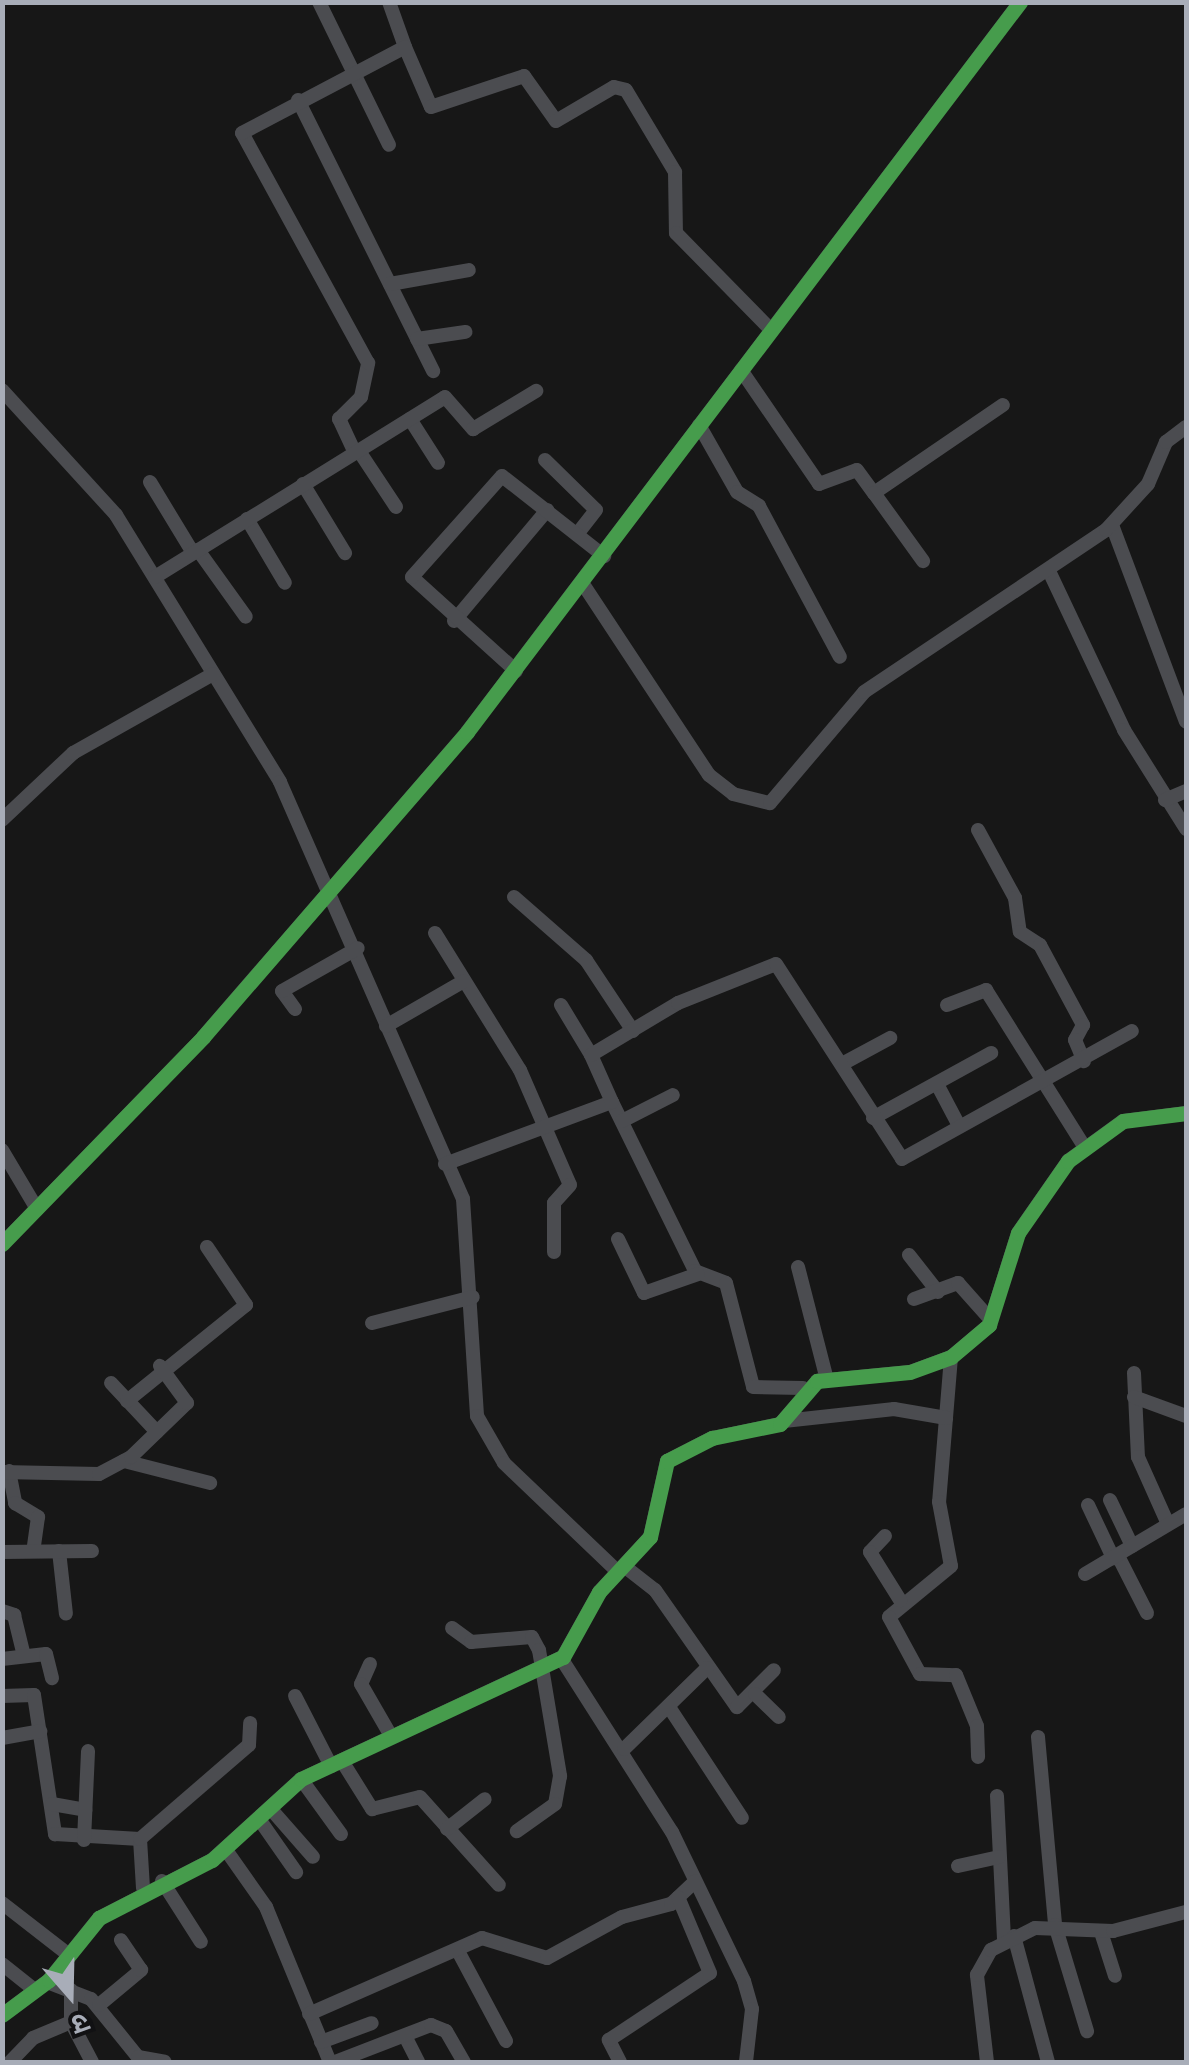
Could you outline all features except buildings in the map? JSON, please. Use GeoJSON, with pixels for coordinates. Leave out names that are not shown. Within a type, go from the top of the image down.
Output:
{"type":"FeatureCollection","features":[{"type":"Feature","properties":{"kind":"street"},"geometry":{"type":"LineString","coordinates":[[319,2],[389,145]]}},
{"type":"Feature","properties":{"kind":"street"},"geometry":{"type":"LineString","coordinates":[[389,2],[431,107],[524,76],[556,120],[614,87],[626,90],[675,172],[676,233],[772,331]]}},
{"type":"Feature","properties":{"kind":"street"},"geometry":{"type":"LineString","coordinates":[[2,1244],[332,892],[516,671],[1020,2]]}},
{"type":"Feature","properties":{"kind":"street"},"geometry":{"type":"LineString","coordinates":[[396,507],[339,419],[362,397],[368,362],[242,136],[298,100],[405,47]]}},
{"type":"Feature","properties":{"kind":"street"},"geometry":{"type":"LineString","coordinates":[[298,100],[433,371]]}},
{"type":"Feature","properties":{"kind":"street"},"geometry":{"type":"LineString","coordinates":[[390,284],[469,270]]}},
{"type":"Feature","properties":{"kind":"street"},"geometry":{"type":"LineString","coordinates":[[417,339],[465,332]]}},
{"type":"Feature","properties":{"kind":"street"},"geometry":{"type":"LineString","coordinates":[[741,370],[819,484],[858,470],[923,561]]}},
{"type":"Feature","properties":{"kind":"street"},"geometry":{"type":"LineString","coordinates":[[2,390],[116,515],[280,782],[332,892],[466,1213],[477,1416],[504,1462],[621,1569],[655,1590],[737,1707],[755,1694],[774,1670]]}},
{"type":"Feature","properties":{"kind":"street"},"geometry":{"type":"LineString","coordinates":[[155,577],[449,396],[472,429],[536,391]]}},
{"type":"Feature","properties":{"kind":"street"},"geometry":{"type":"LineString","coordinates":[[874,493],[1004,405]]}},
{"type":"Feature","properties":{"kind":"street"},"geometry":{"type":"LineString","coordinates":[[410,418],[438,463]]}},
{"type":"Feature","properties":{"kind":"street"},"geometry":{"type":"LineString","coordinates":[[699,425],[737,492],[759,506],[840,656]]}},
{"type":"Feature","properties":{"kind":"street"},"geometry":{"type":"LineString","coordinates":[[584,584],[709,775],[733,794],[770,802],[864,692],[1049,571],[1112,524],[1148,484],[1166,442],[1186,428]]}},
{"type":"Feature","properties":{"kind":"street"},"geometry":{"type":"LineString","coordinates":[[545,460],[596,510],[577,534]]}},
{"type":"Feature","properties":{"kind":"street"},"geometry":{"type":"LineString","coordinates":[[516,671],[454,621],[412,578],[499,477],[604,556]]}},
{"type":"Feature","properties":{"kind":"street"},"geometry":{"type":"LineString","coordinates":[[150,482],[196,552],[246,617]]}},
{"type":"Feature","properties":{"kind":"street"},"geometry":{"type":"LineString","coordinates":[[303,484],[345,553]]}},
{"type":"Feature","properties":{"kind":"street"},"geometry":{"type":"LineString","coordinates":[[454,621],[547,510]]}},
{"type":"Feature","properties":{"kind":"street"},"geometry":{"type":"LineString","coordinates":[[247,519],[285,583]]}},
{"type":"Feature","properties":{"kind":"street"},"geometry":{"type":"LineString","coordinates":[[1112,524],[1186,722]]}},
{"type":"Feature","properties":{"kind":"street"},"geometry":{"type":"LineString","coordinates":[[1049,571],[1167,804],[1186,828]]}},
{"type":"Feature","properties":{"kind":"street"},"geometry":{"type":"LineString","coordinates":[[2,820],[73,753],[213,674]]}},
{"type":"Feature","properties":{"kind":"street"},"geometry":{"type":"LineString","coordinates":[[1167,804],[1186,791]]}},
{"type":"Feature","properties":{"kind":"street"},"geometry":{"type":"LineString","coordinates":[[978,830],[1016,898],[1020,932],[1040,945],[1083,1025],[1075,1040],[1084,1062]]}},
{"type":"Feature","properties":{"kind":"street"},"geometry":{"type":"LineString","coordinates":[[514,898],[586,960],[633,1032]]}},
{"type":"Feature","properties":{"kind":"street"},"geometry":{"type":"LineString","coordinates":[[434,933],[546,1127],[570,1188],[554,1202],[554,1252]]}},
{"type":"Feature","properties":{"kind":"street"},"geometry":{"type":"LineString","coordinates":[[296,1009],[282,991],[358,948]]}},
{"type":"Feature","properties":{"kind":"street"},"geometry":{"type":"LineString","coordinates":[[591,1055],[780,964],[902,1159],[955,1134],[957,1122],[937,1084]]}},
{"type":"Feature","properties":{"kind":"street"},"geometry":{"type":"LineString","coordinates":[[386,1026],[464,981]]}},
{"type":"Feature","properties":{"kind":"street"},"geometry":{"type":"LineString","coordinates":[[947,1005],[986,990],[1040,1084],[1084,1146]]}},
{"type":"Feature","properties":{"kind":"street"},"geometry":{"type":"LineString","coordinates":[[562,1005],[591,1055],[698,1274]]}},
{"type":"Feature","properties":{"kind":"street"},"geometry":{"type":"LineString","coordinates":[[957,1122],[1084,1062],[1132,1031]]}},
{"type":"Feature","properties":{"kind":"street"},"geometry":{"type":"LineString","coordinates":[[842,1064],[890,1038]]}},
{"type":"Feature","properties":{"kind":"street"},"geometry":{"type":"LineString","coordinates":[[873,1118],[991,1052]]}},
{"type":"Feature","properties":{"kind":"street"},"geometry":{"type":"LineString","coordinates":[[622,1121],[674,1096]]}},
{"type":"Feature","properties":{"kind":"street"},"geometry":{"type":"LineString","coordinates":[[446,1164],[612,1102]]}},
{"type":"Feature","properties":{"kind":"street"},"geometry":{"type":"LineString","coordinates":[[2,2015],[42,1987],[99,1918],[142,1888],[226,1850],[302,1779],[561,1658],[621,1569],[650,1537],[667,1461],[794,1405],[827,1380],[951,1357],[991,1320],[1030,1210],[1084,1146],[1124,1121],[1186,1113]]}},
{"type":"Feature","properties":{"kind":"street"},"geometry":{"type":"LineString","coordinates":[[2,1150],[37,1209]]}},
{"type":"Feature","properties":{"kind":"street"},"geometry":{"type":"LineString","coordinates":[[618,1238],[644,1293],[698,1274],[726,1283],[756,1390],[794,1405],[894,1409],[946,1418]]}},
{"type":"Feature","properties":{"kind":"street"},"geometry":{"type":"LineString","coordinates":[[126,1401],[160,1366],[246,1304],[207,1247]]}},
{"type":"Feature","properties":{"kind":"street"},"geometry":{"type":"LineString","coordinates":[[910,1255],[938,1292]]}},
{"type":"Feature","properties":{"kind":"street"},"geometry":{"type":"LineString","coordinates":[[798,1267],[827,1380]]}},
{"type":"Feature","properties":{"kind":"street"},"geometry":{"type":"LineString","coordinates":[[914,1298],[958,1283],[991,1320]]}},
{"type":"Feature","properties":{"kind":"street"},"geometry":{"type":"LineString","coordinates":[[372,1323],[473,1297]]}},
{"type":"Feature","properties":{"kind":"street"},"geometry":{"type":"LineString","coordinates":[[951,1357],[940,1529],[952,1564],[900,1600],[889,1616],[905,1650],[925,1678],[956,1675],[977,1726],[978,1757]]}},
{"type":"Feature","properties":{"kind":"street"},"geometry":{"type":"LineString","coordinates":[[33,1552],[38,1517],[15,1503],[6,1471],[99,1474],[124,1462],[186,1403],[160,1366]]}},
{"type":"Feature","properties":{"kind":"street"},"geometry":{"type":"LineString","coordinates":[[1134,1373],[1138,1458],[1168,1524]]}},
{"type":"Feature","properties":{"kind":"street"},"geometry":{"type":"LineString","coordinates":[[110,1382],[156,1432]]}},
{"type":"Feature","properties":{"kind":"street"},"geometry":{"type":"LineString","coordinates":[[1134,1398],[1186,1416]]}},
{"type":"Feature","properties":{"kind":"street"},"geometry":{"type":"LineString","coordinates":[[124,1462],[210,1484]]}},
{"type":"Feature","properties":{"kind":"street"},"geometry":{"type":"LineString","coordinates":[[1110,1500],[1132,1546]]}},
{"type":"Feature","properties":{"kind":"street"},"geometry":{"type":"LineString","coordinates":[[1088,1505],[1147,1613]]}},
{"type":"Feature","properties":{"kind":"street"},"geometry":{"type":"LineString","coordinates":[[1086,1574],[1186,1514]]}},
{"type":"Feature","properties":{"kind":"street"},"geometry":{"type":"LineString","coordinates":[[885,1536],[870,1556],[900,1600]]}},
{"type":"Feature","properties":{"kind":"street"},"geometry":{"type":"LineString","coordinates":[[2,1552],[92,1550]]}},
{"type":"Feature","properties":{"kind":"street"},"geometry":{"type":"LineString","coordinates":[[59,1551],[66,1614]]}},
{"type":"Feature","properties":{"kind":"street"},"geometry":{"type":"LineString","coordinates":[[2,1611],[14,1615],[24,1656]]}},
{"type":"Feature","properties":{"kind":"street"},"geometry":{"type":"LineString","coordinates":[[452,1628],[470,1642],[532,1637],[544,1668],[557,1798],[517,1831]]}},
{"type":"Feature","properties":{"kind":"street"},"geometry":{"type":"LineString","coordinates":[[2,1658],[46,1654],[52,1678]]}},
{"type":"Feature","properties":{"kind":"street"},"geometry":{"type":"LineString","coordinates":[[561,1658],[624,1749],[695,1882],[748,1993],[746,2062]]}},
{"type":"Feature","properties":{"kind":"street"},"geometry":{"type":"LineString","coordinates":[[370,1664],[361,1684],[391,1736]]}},
{"type":"Feature","properties":{"kind":"street"},"geometry":{"type":"LineString","coordinates":[[624,1749],[672,1710],[707,1668]]}},
{"type":"Feature","properties":{"kind":"street"},"geometry":{"type":"LineString","coordinates":[[2,1696],[32,1692],[55,1834],[84,1840],[140,1838],[249,1745],[250,1723]]}},
{"type":"Feature","properties":{"kind":"street"},"geometry":{"type":"LineString","coordinates":[[755,1694],[779,1717]]}},
{"type":"Feature","properties":{"kind":"street"},"geometry":{"type":"LineString","coordinates":[[296,1696],[336,1763],[370,1808],[414,1794],[499,1885]]}},
{"type":"Feature","properties":{"kind":"street"},"geometry":{"type":"LineString","coordinates":[[672,1710],[742,1818]]}},
{"type":"Feature","properties":{"kind":"street"},"geometry":{"type":"LineString","coordinates":[[2,1738],[40,1731]]}},
{"type":"Feature","properties":{"kind":"street"},"geometry":{"type":"LineString","coordinates":[[1038,1738],[1055,1925],[1086,2031]]}},
{"type":"Feature","properties":{"kind":"street"},"geometry":{"type":"LineString","coordinates":[[84,1840],[88,1750]]}},
{"type":"Feature","properties":{"kind":"street"},"geometry":{"type":"LineString","coordinates":[[302,1779],[341,1834]]}},
{"type":"Feature","properties":{"kind":"street"},"geometry":{"type":"LineString","coordinates":[[996,1796],[1009,1939],[1048,2062]]}},
{"type":"Feature","properties":{"kind":"street"},"geometry":{"type":"LineString","coordinates":[[447,1829],[485,1798]]}},
{"type":"Feature","properties":{"kind":"street"},"geometry":{"type":"LineString","coordinates":[[52,1804],[85,1810]]}},
{"type":"Feature","properties":{"kind":"street"},"geometry":{"type":"LineString","coordinates":[[265,1814],[313,1857]]}},
{"type":"Feature","properties":{"kind":"street"},"geometry":{"type":"LineString","coordinates":[[265,1814],[296,1872]]}},
{"type":"Feature","properties":{"kind":"street"},"geometry":{"type":"LineString","coordinates":[[140,1838],[142,1888]]}},
{"type":"Feature","properties":{"kind":"street"},"geometry":{"type":"LineString","coordinates":[[226,1850],[266,1907],[321,2042],[333,2062],[438,2025],[464,2062]]}},
{"type":"Feature","properties":{"kind":"street"},"geometry":{"type":"LineString","coordinates":[[958,1866],[999,1858]]}},
{"type":"Feature","properties":{"kind":"street"},"geometry":{"type":"LineString","coordinates":[[162,1882],[201,1942]]}},
{"type":"Feature","properties":{"kind":"street"},"geometry":{"type":"LineString","coordinates":[[309,2014],[494,1936],[547,1958],[678,1897],[695,1882]]}},
{"type":"Feature","properties":{"kind":"street"},"geometry":{"type":"LineString","coordinates":[[620,2062],[610,2040],[710,1972],[678,1897]]}},
{"type":"Feature","properties":{"kind":"street"},"geometry":{"type":"LineString","coordinates":[[2,1903],[70,1955]]}},
{"type":"Feature","properties":{"kind":"street"},"geometry":{"type":"LineString","coordinates":[[986,2062],[977,1974],[1009,1939],[1055,1925],[1102,1932],[1186,1912]]}},
{"type":"Feature","properties":{"kind":"street"},"geometry":{"type":"LineString","coordinates":[[1102,1932],[1115,1976]]}},
{"type":"Feature","properties":{"kind":"street"},"geometry":{"type":"LineString","coordinates":[[99,2005],[142,1970],[121,1940]]}},
{"type":"Feature","properties":{"kind":"street"},"geometry":{"type":"LineString","coordinates":[[458,1951],[506,2041]]}},
{"type":"Feature","properties":{"kind":"street"},"geometry":{"type":"LineString","coordinates":[[2,1964],[42,1987],[70,1990],[99,2005],[138,2057],[164,2062]]}},
{"type":"Feature","properties":{"kind":"street"},"geometry":{"type":"LineString","coordinates":[[70,1990],[71,2022],[92,2062]]}},
{"type":"Feature","properties":{"kind":"street"},"geometry":{"type":"LineString","coordinates":[[10,2062],[32,2038],[71,2022]]}},
{"type":"Feature","properties":{"kind":"street"},"geometry":{"type":"LineString","coordinates":[[321,2042],[372,2024]]}},
{"type":"Feature","properties":{"kind":"street"},"geometry":{"type":"LineString","coordinates":[[405,2036],[418,2062]]}},
{"type":"Feature","properties":{"kind":"cycle path"},"geometry":{"type":"LineString","coordinates":[[2,1244],[203,1037],[467,732],[1020,2]]}},
{"type":"Feature","properties":{"kind":"cycle path"},"geometry":{"type":"LineString","coordinates":[[2,2015],[49,1980],[99,1918],[212,1860],[301,1779],[563,1657],[599,1592],[650,1537],[667,1461],[712,1438],[780,1424],[817,1381],[910,1372],[951,1357],[989,1325],[1018,1233],[1068,1161],[1123,1121],[1186,1113]]}}]}
